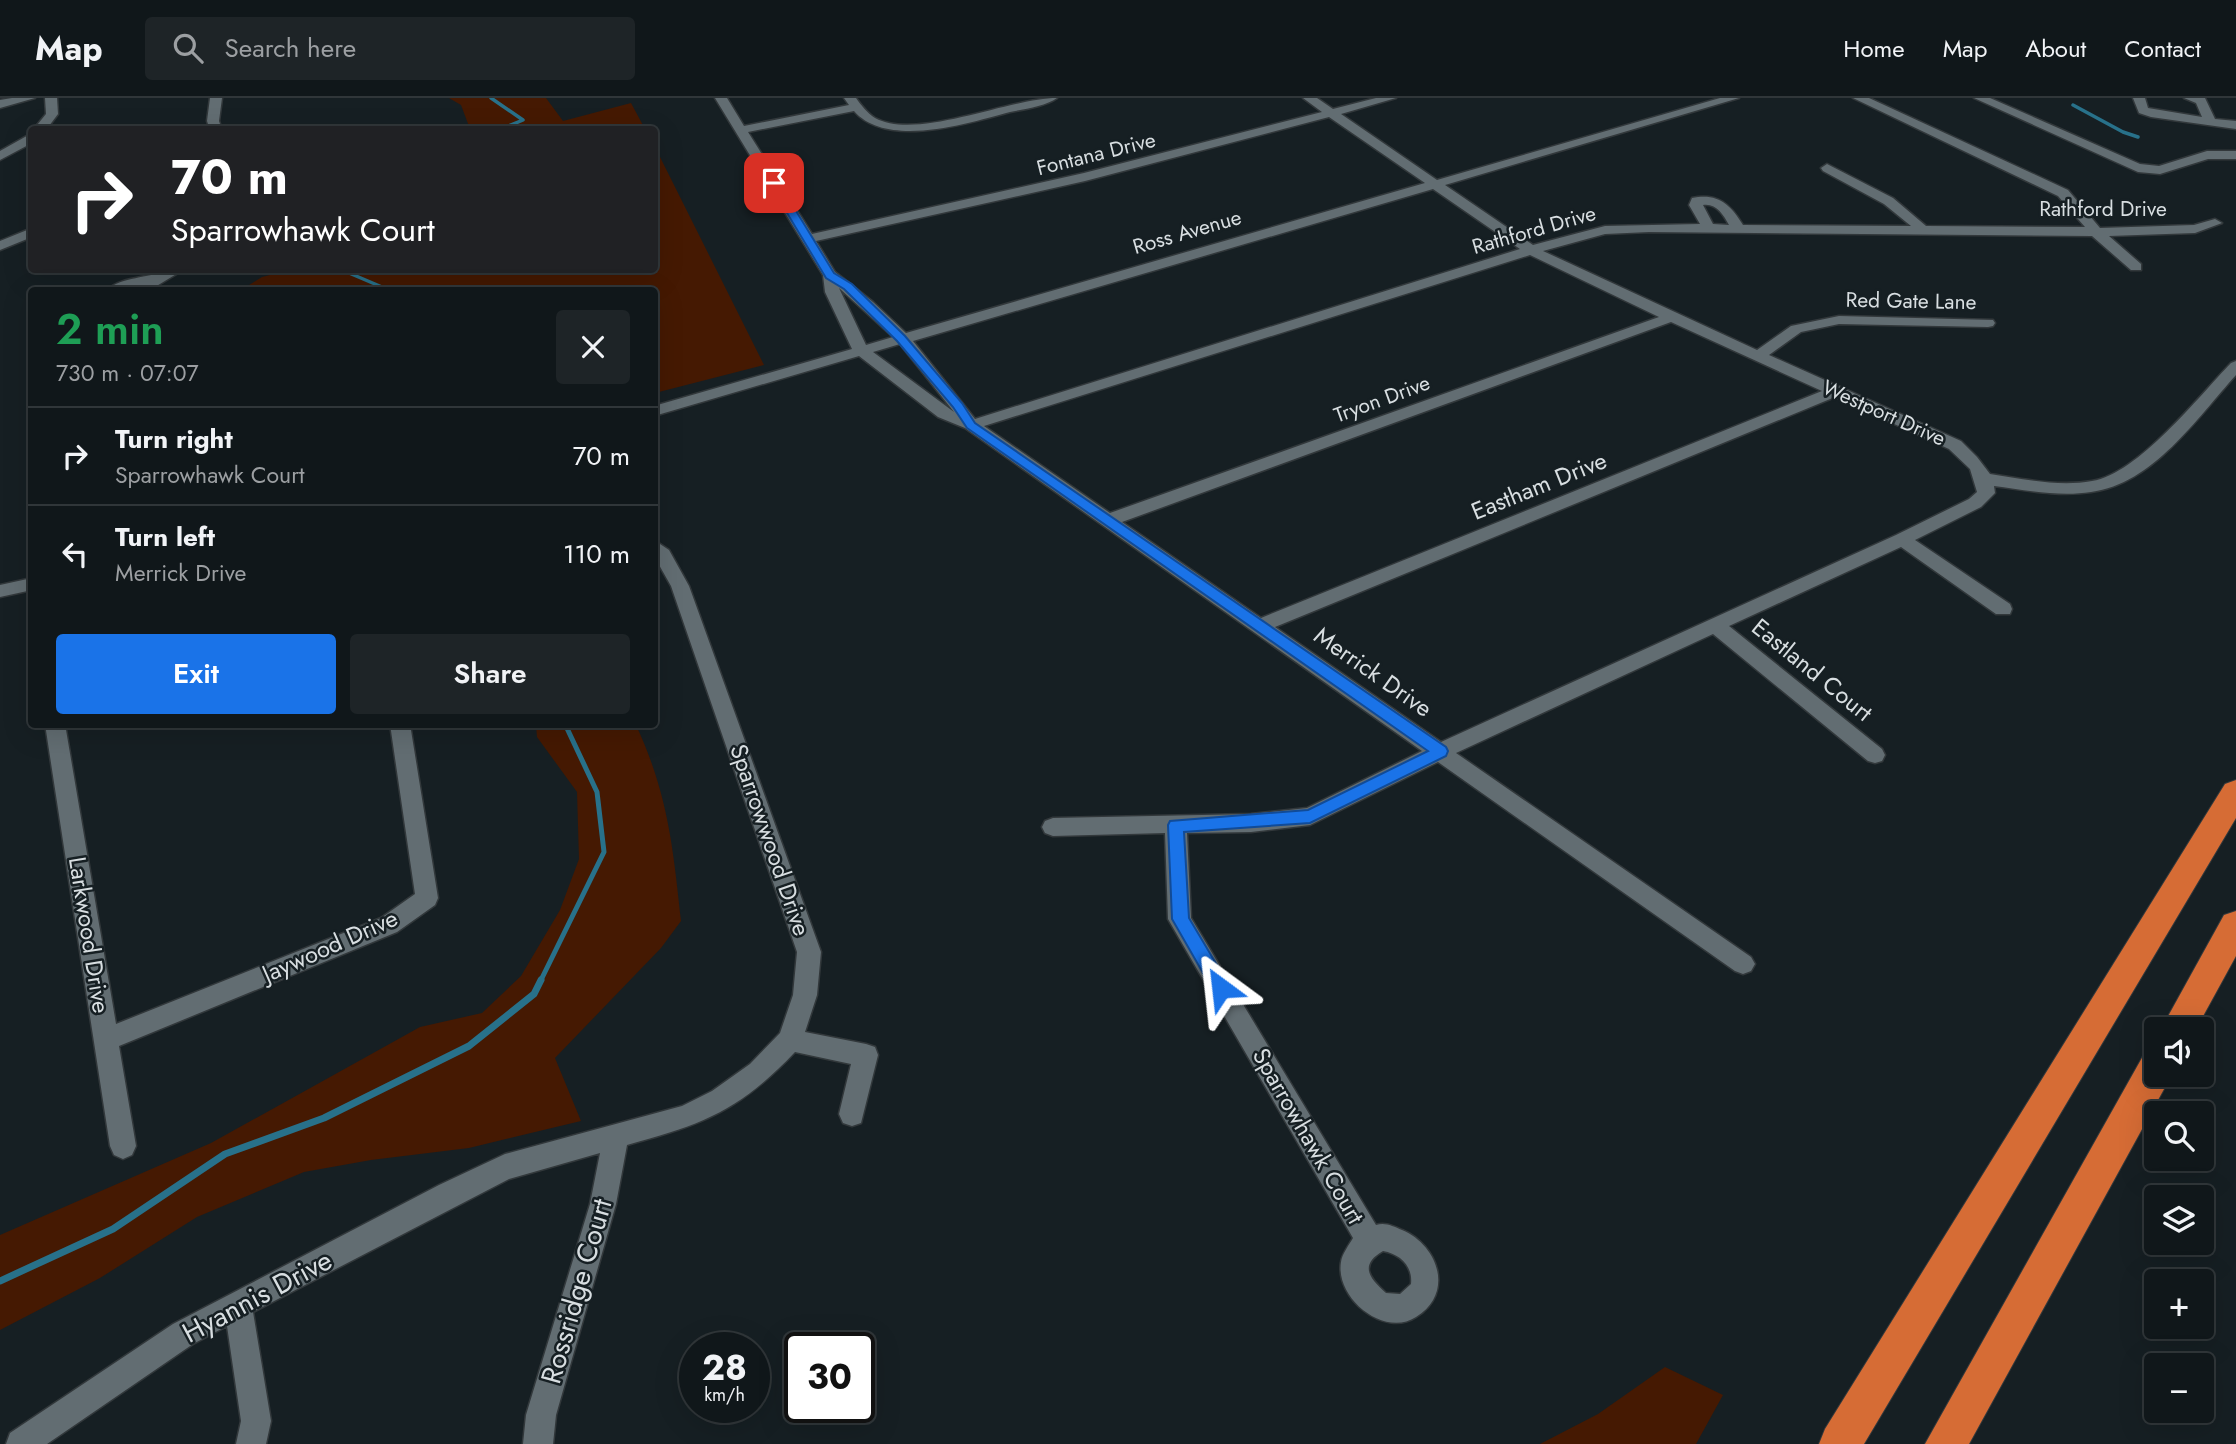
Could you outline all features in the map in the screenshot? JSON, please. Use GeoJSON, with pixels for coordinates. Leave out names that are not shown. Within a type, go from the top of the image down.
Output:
{"type":"FeatureCollection","features":[{"type":"Feature","properties":{"kind":"highway"},"geometry":{"type":"LineString","coordinates":[[1840,1444],[2236,792]]}},
{"type":"Feature","properties":{"kind":"highway"},"geometry":{"type":"LineString","coordinates":[[2185,1017],[2236,925]]}},
{"type":"Feature","properties":{"kind":"highway"},"geometry":{"type":"LineString","coordinates":[[1946,1444],[2145,1087]]}},
{"type":"Feature","properties":{"kind":"street"},"geometry":{"type":"LineString","coordinates":[[0,104],[29,98]]}},
{"type":"Feature","properties":{"kind":"street"},"geometry":{"type":"LineString","coordinates":[[42,126],[52,114],[51,98]]}},
{"type":"Feature","properties":{"kind":"street"},"geometry":{"type":"LineString","coordinates":[[215,126],[216,98]]}},
{"type":"Feature","properties":{"kind":"street","name":"Merrick Drive"},"geometry":{"type":"LineString","coordinates":[[721,98],[830,275],[832,292],[861,351],[944,414],[971,425],[1743,964]]}},
{"type":"Feature","properties":{"kind":"street"},"geometry":{"type":"LineString","coordinates":[[741,130],[853,103],[872,121],[904,128],[929,126],[1051,98]]}},
{"type":"Feature","properties":{"kind":"street","name":"Westport Drive"},"geometry":{"type":"LineString","coordinates":[[1309,98],[1531,250],[1566,270],[1955,445],[1974,462],[1985,479]]}},
{"type":"Feature","properties":{"kind":"street","name":"Fontana Drive"},"geometry":{"type":"LineString","coordinates":[[808,239],[1058,184],[1390,98]]}},
{"type":"Feature","properties":{"kind":"street","name":"Ross Avenue"},"geometry":{"type":"LineString","coordinates":[[658,410],[1733,98]]}},
{"type":"Feature","properties":{"kind":"street"},"geometry":{"type":"LineString","coordinates":[[1859,98],[2063,192],[2096,232],[2136,267]]}},
{"type":"Feature","properties":{"kind":"street"},"geometry":{"type":"LineString","coordinates":[[1980,98],[2138,168],[2160,170],[2207,155],[2236,155]]}},
{"type":"Feature","properties":{"kind":"street"},"geometry":{"type":"LineString","coordinates":[[2139,98],[2143,110],[2155,114],[2236,125]]}},
{"type":"Feature","properties":{"kind":"street"},"geometry":{"type":"LineString","coordinates":[[2190,98],[2201,101],[2210,121]]}},
{"type":"Feature","properties":{"kind":"street"},"geometry":{"type":"LineString","coordinates":[[0,156],[28,139]]}},
{"type":"Feature","properties":{"kind":"street"},"geometry":{"type":"LineString","coordinates":[[1827,169],[1906,211],[1920,228]]}},
{"type":"Feature","properties":{"kind":"street"},"geometry":{"type":"LineString","coordinates":[[1708,227],[1696,205],[1698,201],[1712,200],[1721,203],[1738,228]]}},
{"type":"Feature","properties":{"kind":"street","name":"Rathford Drive"},"geometry":{"type":"LineString","coordinates":[[971,425],[1531,250],[1605,230],[1708,227],[2096,232],[2185,230],[2214,223]]}},
{"type":"Feature","properties":{"kind":"street"},"geometry":{"type":"LineString","coordinates":[[0,246],[28,234]]}},
{"type":"Feature","properties":{"kind":"street"},"geometry":{"type":"LineString","coordinates":[[145,287],[170,273]]}},
{"type":"Feature","properties":{"kind":"street","name":"Merrick Drive"},"geometry":{"type":"LineString","coordinates":[[830,275],[848,286],[901,338],[958,405],[971,425]]}},
{"type":"Feature","properties":{"kind":"street"},"geometry":{"type":"LineString","coordinates":[[123,287],[155,281]]}},
{"type":"Feature","properties":{"kind":"street","name":"Tryon Drive"},"geometry":{"type":"LineString","coordinates":[[1105,521],[1672,317]]}},
{"type":"Feature","properties":{"kind":"street","name":"Red Gate Lane"},"geometry":{"type":"LineString","coordinates":[[1758,356],[1796,329],[1839,320],[1988,323]]}},
{"type":"Feature","properties":{"kind":"street"},"geometry":{"type":"LineString","coordinates":[[1052,827],[1176,825],[1310,816],[1441,751],[1975,503],[1986,493],[1985,479],[2054,488],[2102,485],[2148,457],[2236,366]]}},
{"type":"Feature","properties":{"kind":"street","name":"Eastham Drive"},"geometry":{"type":"LineString","coordinates":[[1260,626],[1836,391]]}},
{"type":"Feature","properties":{"kind":"street"},"geometry":{"type":"LineString","coordinates":[[1902,539],[2003,609]]}},
{"type":"Feature","properties":{"kind":"street","name":"Sparrowwood Drive"},"geometry":{"type":"LineString","coordinates":[[505,1167],[685,1117],[721,1100],[759,1072],[790,1040],[805,995],[808,952],[689,611],[668,565],[658,551]]}},
{"type":"Feature","properties":{"kind":"street"},"geometry":{"type":"LineString","coordinates":[[0,591],[28,585]]}},
{"type":"Feature","properties":{"kind":"street","name":"Eastland Court"},"geometry":{"type":"LineString","coordinates":[[1715,625],[1875,755]]}},
{"type":"Feature","properties":{"kind":"street","name":"Larkwood Drive"},"geometry":{"type":"LineString","coordinates":[[56,728],[123,1146]]}},
{"type":"Feature","properties":{"kind":"street","name":"Jaywood Drive"},"geometry":{"type":"LineString","coordinates":[[107,1039],[389,925],[427,898],[401,728]]}},
{"type":"Feature","properties":{"kind":"street","name":"Sparrowhawk Court"},"geometry":{"type":"LineString","coordinates":[[1176,825],[1180,919],[1370,1241]]}},
{"type":"Feature","properties":{"kind":"street"},"geometry":{"type":"LineString","coordinates":[[790,1040],[866,1055],[852,1114]]}},
{"type":"Feature","properties":{"kind":"street","name":"Rossridge Court"},"geometry":{"type":"LineString","coordinates":[[538,1444],[541,1415],[603,1204],[615,1137]]}},
{"type":"Feature","properties":{"kind":"street","name":"Hyannis Drive"},"geometry":{"type":"LineString","coordinates":[[21,1444],[183,1334],[448,1194],[505,1167]]}},
{"type":"Feature","properties":{"kind":"street"},"geometry":{"type":"LineString","coordinates":[[238,1306],[256,1421],[251,1444]]}},
{"type":"Feature","properties":{"kind":"shaded area"},"geometry":{"type":"Polygon","coordinates":[[[449,98],[546,98],[563,121],[631,103],[643,126],[469,126],[461,105],[449,98]]]}},
{"type":"Feature","properties":{"kind":"shaded area"},"geometry":{"type":"Polygon","coordinates":[[[658,153],[764,365],[658,392],[658,287],[246,287],[262,277],[278,273],[658,273],[658,153]]]}},
{"type":"Feature","properties":{"kind":"shaded area"},"geometry":{"type":"Polygon","coordinates":[[[536,728],[637,728],[655,774],[668,821],[678,894],[681,921],[661,948],[555,1058],[581,1121],[469,1148],[371,1160],[304,1172],[197,1217],[100,1278],[0,1330],[0,1235],[211,1143],[420,1027],[482,1013],[521,976],[560,910],[579,859],[577,792],[537,737],[536,728]]]}},
{"type":"Feature","properties":{"kind":"shaded area"},"geometry":{"type":"Polygon","coordinates":[[[1665,1367],[1723,1395],[1696,1444],[1540,1444],[1598,1414],[1665,1367]]]}},
{"type":"Feature","properties":{"kind":"waterway"},"geometry":{"type":"LineString","coordinates":[[491,98],[523,120],[509,126]]}},
{"type":"Feature","properties":{"kind":"waterway"},"geometry":{"type":"LineString","coordinates":[[2073,105],[2123,132],[2138,137]]}},
{"type":"Feature","properties":{"kind":"waterway"},"geometry":{"type":"LineString","coordinates":[[349,273],[382,287]]}},
{"type":"Feature","properties":{"kind":"waterway"},"geometry":{"type":"LineString","coordinates":[[540,982],[604,852],[597,792],[567,728]]}},
{"type":"Feature","properties":{"kind":"waterway"},"geometry":{"type":"LineString","coordinates":[[0,1281],[113,1229],[225,1154],[324,1118],[469,1046],[534,994],[540,982]]}},
{"type":"Feature","properties":{"kind":"route"},"geometry":{"type":"LineString","coordinates":[[774,183],[830,275],[848,286],[901,338],[958,405],[971,425],[1105,521],[1441,751],[1310,816],[1176,825],[1180,919],[1221,988]]}}]}
